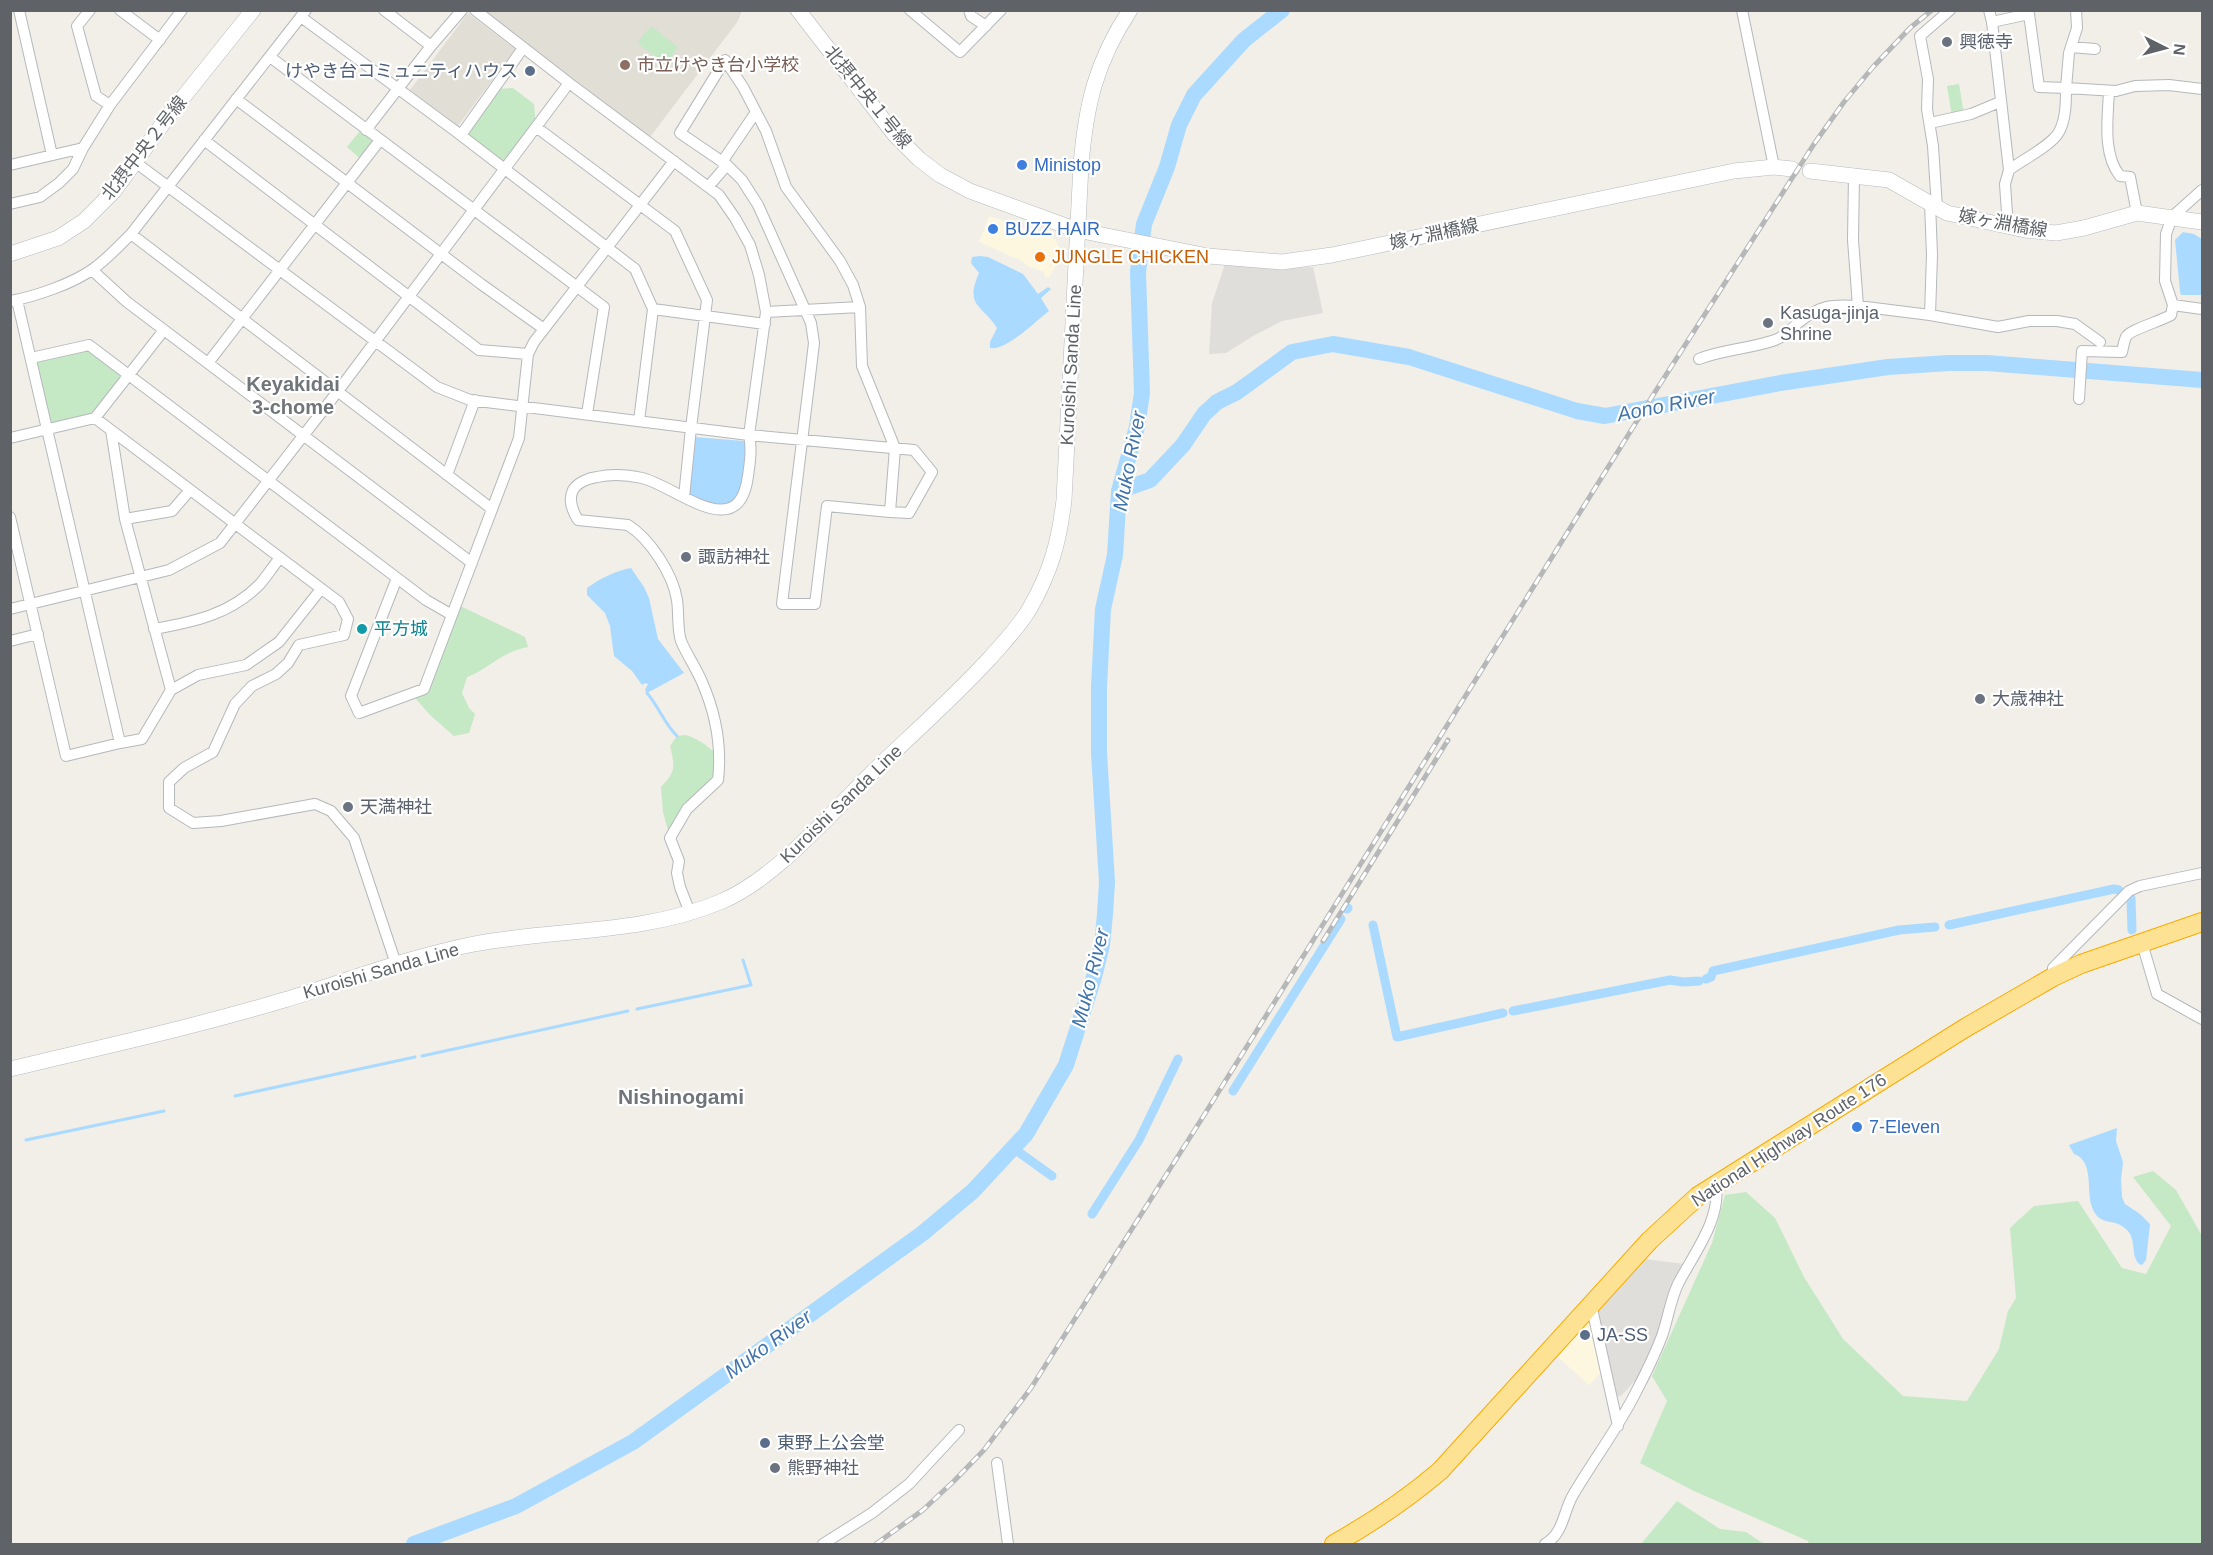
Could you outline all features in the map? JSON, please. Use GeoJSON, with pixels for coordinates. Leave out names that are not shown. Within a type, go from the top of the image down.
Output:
{"type":"FeatureCollection","features":[{"type":"Feature","properties":{"kind":"highway","name":"National Highway Route 176"},"geometry":{"type":"LineString","coordinates":[[1334,1545],[1380,1518],[1440,1471],[1673,1217],[1716,1184],[1965,1028],[2053,977],[2081,964],[2202,922]]}},
{"type":"Feature","properties":{"kind":"street"},"geometry":{"type":"LineString","coordinates":[[19,10],[52,155]]}},
{"type":"Feature","properties":{"kind":"street"},"geometry":{"type":"LineString","coordinates":[[90,10],[77,26],[96,96],[110,105]]}},
{"type":"Feature","properties":{"kind":"street"},"geometry":{"type":"LineString","coordinates":[[120,10],[160,40]]}},
{"type":"Feature","properties":{"kind":"street"},"geometry":{"type":"LineString","coordinates":[[10,204],[40,197],[73,169],[83,148],[110,105],[182,10]]}},
{"type":"Feature","properties":{"kind":"street","name":"北摂中央２号線"},"geometry":{"type":"LineString","coordinates":[[10,255],[58,238],[84,222],[114,190],[253,10]]}},
{"type":"Feature","properties":{"kind":"street"},"geometry":{"type":"LineString","coordinates":[[384,10],[431,46]]}},
{"type":"Feature","properties":{"kind":"street"},"geometry":{"type":"LineString","coordinates":[[366,130],[462,10]]}},
{"type":"Feature","properties":{"kind":"street"},"geometry":{"type":"LineString","coordinates":[[475,10],[708,187],[725,203],[750,245],[759,275],[766,312],[745,494],[739,501],[723,509],[714,510],[704,508],[684,496],[643,478],[608,475],[581,482],[574,488],[570,500],[578,520],[628,525],[635,529],[662,560],[675,590],[680,638],[702,681],[717,726],[721,758],[718,780],[687,809],[670,838],[679,861],[677,873],[680,887],[690,913]]}},
{"type":"Feature","properties":{"kind":"street","name":"北摂中央１号線"},"geometry":{"type":"LineString","coordinates":[[798,10],[896,135],[919,159],[940,175],[970,191],[1084,231]]}},
{"type":"Feature","properties":{"kind":"street"},"geometry":{"type":"LineString","coordinates":[[910,10],[960,52],[1001,10]]}},
{"type":"Feature","properties":{"kind":"street"},"geometry":{"type":"LineString","coordinates":[[921,19],[929,10]]}},
{"type":"Feature","properties":{"kind":"street"},"geometry":{"type":"LineString","coordinates":[[969,10],[971,16],[986,26]]}},
{"type":"Feature","properties":{"kind":"street","name":"Kuroishi Sanda Line"},"geometry":{"type":"LineString","coordinates":[[10,1069],[198,1024],[284,1000],[396,964],[475,944],[616,927],[690,913],[723,901],[778,865],[963,688],[1015,629],[1029,609],[1050,569],[1060,537],[1064,500],[1084,231],[1085,121],[1091,94],[1112,41],[1130,10]]}},
{"type":"Feature","properties":{"kind":"street"},"geometry":{"type":"LineString","coordinates":[[1742,10],[1774,167]]}},
{"type":"Feature","properties":{"kind":"street"},"geometry":{"type":"LineString","coordinates":[[1930,315],[1933,206],[1938,202],[1927,109],[1928,79],[1920,36],[1950,10]]}},
{"type":"Feature","properties":{"kind":"street"},"geometry":{"type":"LineString","coordinates":[[1989,10],[2009,170],[2006,184],[2008,227]]}},
{"type":"Feature","properties":{"kind":"street"},"geometry":{"type":"LineString","coordinates":[[2009,170],[2051,141],[2059,131],[2065,110],[2071,47],[2076,28],[2076,10]]}},
{"type":"Feature","properties":{"kind":"street"},"geometry":{"type":"LineString","coordinates":[[120,743],[48,429],[14,300],[53,288],[92,270],[131,234],[303,14],[398,89],[635,268],[653,309],[639,421]]}},
{"type":"Feature","properties":{"kind":"street"},"geometry":{"type":"LineString","coordinates":[[1992,22],[2029,14],[2039,87],[2109,91],[2135,86],[2169,85],[2202,89]]}},
{"type":"Feature","properties":{"kind":"street"},"geometry":{"type":"LineString","coordinates":[[2071,47],[2095,49]]}},
{"type":"Feature","properties":{"kind":"street"},"geometry":{"type":"LineString","coordinates":[[461,135],[523,48]]}},
{"type":"Feature","properties":{"kind":"street"},"geometry":{"type":"LineString","coordinates":[[270,57],[604,307],[587,414]]}},
{"type":"Feature","properties":{"kind":"street"},"geometry":{"type":"LineString","coordinates":[[135,162],[437,387],[475,400],[750,435],[802,439],[895,448],[914,450],[932,472],[909,513],[890,512],[827,506],[815,604],[782,604],[802,439],[814,343],[811,323],[758,205],[742,180],[725,164],[680,133],[725,60],[756,112],[775,153],[786,188],[840,261],[853,285],[860,307],[862,366],[895,448],[890,512]]}},
{"type":"Feature","properties":{"kind":"street"},"geometry":{"type":"LineString","coordinates":[[10,609],[169,570],[220,543],[338,391],[569,83]]}},
{"type":"Feature","properties":{"kind":"street"},"geometry":{"type":"LineString","coordinates":[[2109,91],[2108,135],[2113,167],[2120,176],[2130,177],[2137,213]]}},
{"type":"Feature","properties":{"kind":"street"},"geometry":{"type":"LineString","coordinates":[[236,99],[544,329]]}},
{"type":"Feature","properties":{"kind":"street"},"geometry":{"type":"LineString","coordinates":[[1930,123],[1971,114],[2000,102]]}},
{"type":"Feature","properties":{"kind":"street"},"geometry":{"type":"LineString","coordinates":[[708,187],[725,164],[756,112]]}},
{"type":"Feature","properties":{"kind":"street"},"geometry":{"type":"LineString","coordinates":[[536,127],[675,231],[707,300],[684,496]]}},
{"type":"Feature","properties":{"kind":"street"},"geometry":{"type":"LineString","coordinates":[[204,140],[479,350],[528,354]]}},
{"type":"Feature","properties":{"kind":"street"},"geometry":{"type":"LineString","coordinates":[[208,363],[380,140]]}},
{"type":"Feature","properties":{"kind":"street"},"geometry":{"type":"LineString","coordinates":[[10,165],[83,148]]}},
{"type":"Feature","properties":{"kind":"street"},"geometry":{"type":"LineString","coordinates":[[397,578],[351,696],[359,713],[424,689],[519,438],[528,354],[544,329],[674,161]]}},
{"type":"Feature","properties":{"kind":"street","name":"嫁ヶ淵橋線"},"geometry":{"type":"LineString","coordinates":[[1084,231],[1208,256],[1282,262],[1332,255],[1734,171],[1774,167],[1792,169]]}},
{"type":"Feature","properties":{"kind":"street","name":"嫁ヶ淵橋線"},"geometry":{"type":"LineString","coordinates":[[1810,171],[1889,180],[1933,206],[1957,216],[2008,227],[2056,232],[2084,228],[2137,213],[2202,222]]}},
{"type":"Feature","properties":{"kind":"street"},"geometry":{"type":"LineString","coordinates":[[1854,175],[1853,240],[1858,306]]}},
{"type":"Feature","properties":{"kind":"street"},"geometry":{"type":"LineString","coordinates":[[2079,399],[2082,351],[2122,352],[2126,335],[2131,331],[2159,322],[2170,315],[2173,305],[2166,280],[2166,234],[2172,217],[2202,190]]}},
{"type":"Feature","properties":{"kind":"street"},"geometry":{"type":"LineString","coordinates":[[131,234],[492,509]]}},
{"type":"Feature","properties":{"kind":"street"},"geometry":{"type":"LineString","coordinates":[[92,270],[127,302],[472,562]]}},
{"type":"Feature","properties":{"kind":"street"},"geometry":{"type":"LineString","coordinates":[[1699,359],[1719,351],[1746,349],[1779,339],[1816,310],[1832,304],[1930,315],[1998,327],[2029,321],[2057,321],[2075,324],[2100,342]]}},
{"type":"Feature","properties":{"kind":"street"},"geometry":{"type":"LineString","coordinates":[[2173,305],[2202,309]]}},
{"type":"Feature","properties":{"kind":"street"},"geometry":{"type":"LineString","coordinates":[[766,312],[860,307]]}},
{"type":"Feature","properties":{"kind":"street"},"geometry":{"type":"LineString","coordinates":[[653,309],[765,324]]}},
{"type":"Feature","properties":{"kind":"street"},"geometry":{"type":"LineString","coordinates":[[10,438],[95,418],[164,330]]}},
{"type":"Feature","properties":{"kind":"street"},"geometry":{"type":"LineString","coordinates":[[31,358],[88,345],[426,600],[452,615]]}},
{"type":"Feature","properties":{"kind":"street"},"geometry":{"type":"LineString","coordinates":[[447,475],[475,400]]}},
{"type":"Feature","properties":{"kind":"street"},"geometry":{"type":"LineString","coordinates":[[95,418],[339,602],[348,619],[344,635],[299,645],[288,663],[276,674],[252,686],[235,704],[213,752],[184,768],[169,782],[169,808],[193,824],[315,804],[331,811],[354,838],[396,964]]}},
{"type":"Feature","properties":{"kind":"street"},"geometry":{"type":"LineString","coordinates":[[111,430],[125,519],[171,690]]}},
{"type":"Feature","properties":{"kind":"street"},"geometry":{"type":"LineString","coordinates":[[125,519],[172,511],[190,490]]}},
{"type":"Feature","properties":{"kind":"street"},"geometry":{"type":"LineString","coordinates":[[10,517],[66,756],[142,739],[171,690],[198,675],[246,665],[279,642],[321,589]]}},
{"type":"Feature","properties":{"kind":"street"},"geometry":{"type":"LineString","coordinates":[[154,629],[194,622],[231,607],[260,584],[280,558]]}},
{"type":"Feature","properties":{"kind":"street"},"geometry":{"type":"LineString","coordinates":[[10,641],[38,634]]}},
{"type":"Feature","properties":{"kind":"street"},"geometry":{"type":"LineString","coordinates":[[2053,977],[2053,968],[2129,891],[2140,886],[2202,873]]}},
{"type":"Feature","properties":{"kind":"street"},"geometry":{"type":"LineString","coordinates":[[2142,943],[2157,994],[2202,1019]]}},
{"type":"Feature","properties":{"kind":"street"},"geometry":{"type":"LineString","coordinates":[[1545,1545],[1553,1540],[1561,1528],[1571,1498],[1618,1426],[1662,1336],[1669,1308],[1679,1283],[1698,1251],[1717,1197],[1716,1184]]}},
{"type":"Feature","properties":{"kind":"street"},"geometry":{"type":"LineString","coordinates":[[1592,1304],[1618,1426]]}},
{"type":"Feature","properties":{"kind":"street"},"geometry":{"type":"LineString","coordinates":[[823,1545],[872,1514],[909,1484],[959,1430]]}},
{"type":"Feature","properties":{"kind":"street"},"geometry":{"type":"LineString","coordinates":[[997,1463],[1008,1545]]}},
{"type":"Feature","properties":{"kind":"shaded area","name":"市立けやき台小学校"},"geometry":{"type":"Polygon","coordinates":[[[475,11],[742,11],[738,21],[647,141],[475,11]]]}},
{"type":"Feature","properties":{"kind":"shaded area"},"geometry":{"type":"Polygon","coordinates":[[[468,13],[515,49],[458,126],[410,90],[468,13]]]}},
{"type":"Feature","properties":{"kind":"shaded area"},"geometry":{"type":"Polygon","coordinates":[[[989,216],[1055,239],[1063,255],[1049,277],[1045,277],[1044,272],[1022,261],[979,242],[989,216]]]}},
{"type":"Feature","properties":{"kind":"shaded area"},"geometry":{"type":"Polygon","coordinates":[[[1225,264],[1280,268],[1313,267],[1323,313],[1282,321],[1226,353],[1209,354],[1212,303],[1225,264]]]}},
{"type":"Feature","properties":{"kind":"shaded area"},"geometry":{"type":"Polygon","coordinates":[[[1644,1259],[1685,1264],[1660,1331],[1640,1375],[1621,1396],[1614,1397],[1596,1312],[1644,1259]]]}},
{"type":"Feature","properties":{"kind":"shaded area","name":"JA-SS"},"geometry":{"type":"Polygon","coordinates":[[[1592,1315],[1603,1371],[1589,1385],[1557,1356],[1592,1315]]]}},
{"type":"Feature","properties":{"kind":"green space"},"geometry":{"type":"Polygon","coordinates":[[[651,26],[678,47],[666,64],[637,43],[651,26]]]}},
{"type":"Feature","properties":{"kind":"green space"},"geometry":{"type":"Polygon","coordinates":[[[1959,84],[1964,114],[1952,116],[1947,86],[1959,84]]]}},
{"type":"Feature","properties":{"kind":"green space"},"geometry":{"type":"Polygon","coordinates":[[[513,88],[534,104],[536,127],[505,169],[461,135],[495,89],[513,88]]]}},
{"type":"Feature","properties":{"kind":"green space"},"geometry":{"type":"Polygon","coordinates":[[[363,127],[376,137],[364,162],[347,147],[363,127]]]}},
{"type":"Feature","properties":{"kind":"green space"},"geometry":{"type":"Polygon","coordinates":[[[89,345],[128,375],[95,418],[48,429],[31,358],[89,345]]]}},
{"type":"Feature","properties":{"kind":"green space"},"geometry":{"type":"Polygon","coordinates":[[[456,604],[525,637],[528,647],[503,656],[467,677],[462,693],[469,708],[475,714],[469,733],[454,736],[430,715],[411,693],[424,689],[456,604]]]}},
{"type":"Feature","properties":{"kind":"green space"},"geometry":{"type":"Polygon","coordinates":[[[686,735],[700,741],[721,758],[718,780],[670,838],[663,812],[661,787],[672,773],[673,759],[670,746],[677,736],[686,735]]]}},
{"type":"Feature","properties":{"kind":"green space"},"geometry":{"type":"Polygon","coordinates":[[[2153,1171],[2176,1190],[2202,1236],[2202,1544],[1809,1544],[1808,1541],[1694,1491],[1640,1463],[1667,1401],[1652,1376],[1712,1243],[1725,1195],[1746,1192],[1775,1218],[1804,1277],[1843,1339],[1903,1396],[1967,1401],[1999,1349],[2008,1311],[2016,1298],[2010,1228],[2034,1206],[2078,1201],[2122,1268],[2146,1274],[2171,1226],[2133,1177],[2153,1171]]]}},
{"type":"Feature","properties":{"kind":"green space"},"geometry":{"type":"Polygon","coordinates":[[[1677,1501],[1720,1529],[1746,1532],[1764,1544],[1641,1544],[1677,1501]]]}},
{"type":"Feature","properties":{"kind":"water"},"geometry":{"type":"Polygon","coordinates":[[[2183,232],[2194,234],[2202,239],[2202,295],[2181,295],[2175,240],[2183,232]]]}},
{"type":"Feature","properties":{"kind":"water"},"geometry":{"type":"Polygon","coordinates":[[[972,257],[988,257],[1023,274],[1038,294],[1048,287],[1051,289],[1041,298],[1049,311],[1012,340],[996,348],[990,348],[990,342],[997,328],[974,299],[975,284],[979,273],[971,263],[972,257]]]}},
{"type":"Feature","properties":{"kind":"water"},"geometry":{"type":"Polygon","coordinates":[[[694,437],[744,441],[748,447],[743,486],[734,501],[726,505],[716,505],[689,495],[694,437]]]}},
{"type":"Feature","properties":{"kind":"water"},"geometry":{"type":"Polygon","coordinates":[[[631,568],[649,598],[658,639],[684,673],[647,693],[645,690],[648,684],[642,685],[632,671],[614,656],[610,626],[605,613],[587,595],[587,588],[598,581],[631,568]]]}},
{"type":"Feature","properties":{"kind":"water"},"geometry":{"type":"Polygon","coordinates":[[[2117,1128],[2116,1141],[2123,1162],[2122,1197],[2125,1204],[2150,1224],[2146,1260],[2142,1265],[2136,1260],[2132,1238],[2127,1230],[2117,1224],[2102,1220],[2094,1212],[2087,1168],[2069,1145],[2117,1128]]]}},
{"type":"Feature","properties":{"kind":"waterway","name":"Muko River"},"geometry":{"type":"LineString","coordinates":[[414,1544],[516,1506],[633,1442],[923,1233],[973,1191],[1026,1134],[1066,1065],[1094,977],[1102,945],[1105,914],[1107,882],[1099,753],[1099,687],[1103,609],[1115,555],[1119,491],[1137,427],[1142,393],[1138,272],[1144,224],[1167,167],[1179,125],[1194,95],[1244,40],[1282,10]]}},
{"type":"Feature","properties":{"kind":"waterway","name":"Aono River"},"geometry":{"type":"LineString","coordinates":[[1119,491],[1150,480],[1183,445],[1204,414],[1217,402],[1237,392],[1292,352],[1333,344],[1409,357],[1577,411],[1605,416],[1780,383],[1888,367],[1949,363],[1987,363],[2202,380]]}},
{"type":"Feature","properties":{"kind":"waterway"},"geometry":{"type":"LineString","coordinates":[[647,693],[677,736]]}},
{"type":"Feature","properties":{"kind":"waterway"},"geometry":{"type":"LineString","coordinates":[[1949,925],[2114,889],[2119,890]]}},
{"type":"Feature","properties":{"kind":"waterway"},"geometry":{"type":"LineString","coordinates":[[2131,898],[2132,930]]}},
{"type":"Feature","properties":{"kind":"waterway"},"geometry":{"type":"LineString","coordinates":[[1233,1091],[1341,919]]}},
{"type":"Feature","properties":{"kind":"waterway"},"geometry":{"type":"LineString","coordinates":[[1373,925],[1397,1037],[1503,1013]]}},
{"type":"Feature","properties":{"kind":"waterway"},"geometry":{"type":"LineString","coordinates":[[1706,979],[1711,977],[1713,971],[1899,930],[1935,927]]}},
{"type":"Feature","properties":{"kind":"waterway"},"geometry":{"type":"LineString","coordinates":[[637,1009],[751,985],[743,960]]}},
{"type":"Feature","properties":{"kind":"waterway"},"geometry":{"type":"LineString","coordinates":[[1513,1011],[1670,980],[1699,981]]}},
{"type":"Feature","properties":{"kind":"waterway"},"geometry":{"type":"LineString","coordinates":[[422,1056],[628,1011]]}},
{"type":"Feature","properties":{"kind":"waterway"},"geometry":{"type":"LineString","coordinates":[[235,1096],[415,1057]]}},
{"type":"Feature","properties":{"kind":"waterway"},"geometry":{"type":"LineString","coordinates":[[1092,1214],[1139,1140],[1178,1059]]}},
{"type":"Feature","properties":{"kind":"waterway"},"geometry":{"type":"LineString","coordinates":[[26,1140],[164,1111]]}},
{"type":"Feature","properties":{"kind":"waterway"},"geometry":{"type":"LineString","coordinates":[[1013,1148],[1052,1176]]}},
{"type":"Feature","properties":{"kind":"railway"},"geometry":{"type":"LineString","coordinates":[[876,1544],[923,1510],[954,1481],[984,1450],[1031,1388],[1655,392],[1814,144],[1873,67],[1910,28],[1932,10]]}},
{"type":"Feature","properties":{"kind":"railway"},"geometry":{"type":"LineString","coordinates":[[1323,941],[1448,740]]}},
{"type":"Feature","properties":{"kind":"place","name":"興徳寺"},"geometry":{"type":"Point","coordinates":[1947,42]}},
{"type":"Feature","properties":{"kind":"place","name":"市立けやき台小学校"},"geometry":{"type":"Point","coordinates":[625,65]}},
{"type":"Feature","properties":{"kind":"place","name":"けやき台コミュニティハウス"},"geometry":{"type":"Point","coordinates":[530,71]}},
{"type":"Feature","properties":{"kind":"place","name":"Ministop"},"geometry":{"type":"Point","coordinates":[1022,165]}},
{"type":"Feature","properties":{"kind":"place","name":"BUZZ HAIR"},"geometry":{"type":"Point","coordinates":[993,229]}},
{"type":"Feature","properties":{"kind":"place","name":"JUNGLE CHICKEN"},"geometry":{"type":"Point","coordinates":[1040,257]}},
{"type":"Feature","properties":{"kind":"place","name":"Kasuga-jinja Shrine"},"geometry":{"type":"Point","coordinates":[1768,323]}},
{"type":"Feature","properties":{"kind":"place","name":"諏訪神社"},"geometry":{"type":"Point","coordinates":[686,557]}},
{"type":"Feature","properties":{"kind":"place","name":"平方城"},"geometry":{"type":"Point","coordinates":[362,629]}},
{"type":"Feature","properties":{"kind":"place","name":"大歳神社"},"geometry":{"type":"Point","coordinates":[1980,699]}},
{"type":"Feature","properties":{"kind":"place","name":"天満神社"},"geometry":{"type":"Point","coordinates":[348,807]}},
{"type":"Feature","properties":{"kind":"place","name":"7-Eleven"},"geometry":{"type":"Point","coordinates":[1857,1127]}},
{"type":"Feature","properties":{"kind":"place","name":"JA-SS"},"geometry":{"type":"Point","coordinates":[1585,1335]}},
{"type":"Feature","properties":{"kind":"place","name":"東野上公会堂"},"geometry":{"type":"Point","coordinates":[765,1443]}},
{"type":"Feature","properties":{"kind":"place","name":"熊野神社"},"geometry":{"type":"Point","coordinates":[775,1468]}},
{"type":"Feature","properties":{"kind":"district","name":"Keyakidai 3-chome"},"geometry":{"type":"Point","coordinates":[293,396]}},
{"type":"Feature","properties":{"kind":"district","name":"Nishinogami"},"geometry":{"type":"Point","coordinates":[681,1097]}}]}
